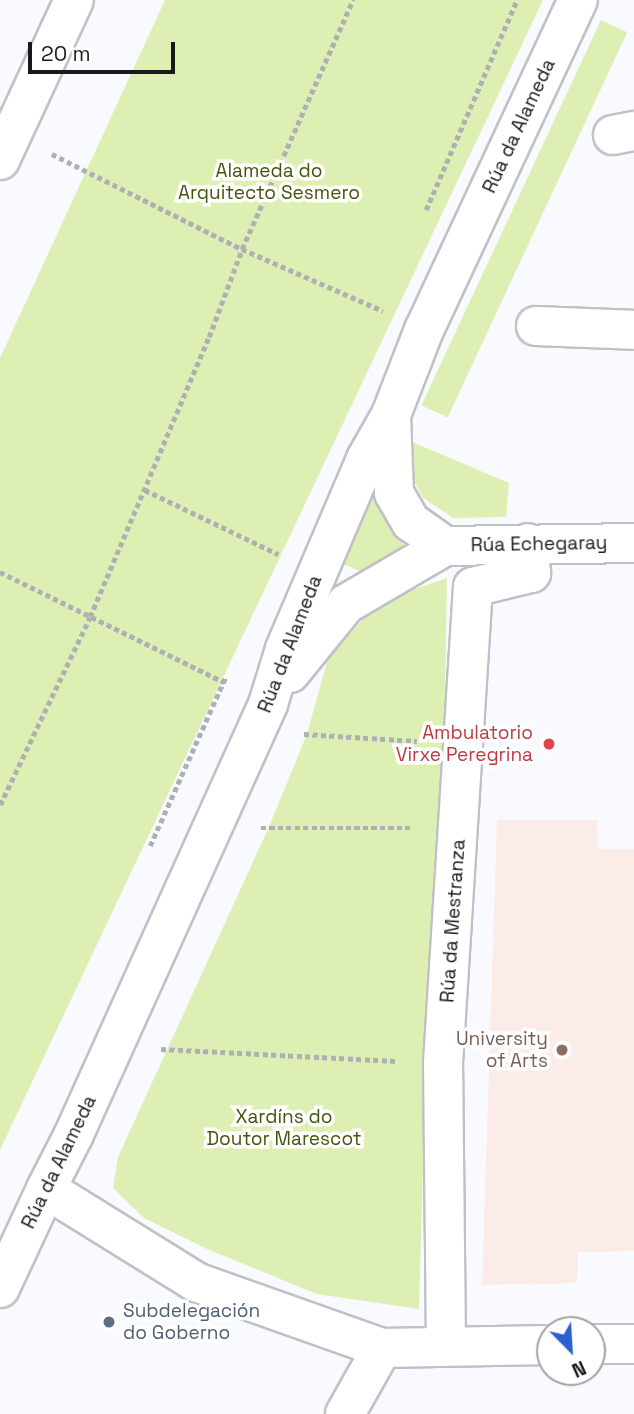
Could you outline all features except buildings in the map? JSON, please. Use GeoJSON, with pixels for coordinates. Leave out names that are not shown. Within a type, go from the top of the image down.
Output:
{"type":"FeatureCollection","features":[{"type":"Feature","properties":{"kind":"street"},"geometry":{"type":"LineString","coordinates":[[6,147],[74,0]]}},
{"type":"Feature","properties":{"kind":"street","name":"Rúa da Alameda"},"geometry":{"type":"LineString","coordinates":[[0,1288],[74,1134],[268,704],[285,649],[366,459],[391,415],[424,330],[578,0]]}},
{"type":"Feature","properties":{"kind":"street"},"geometry":{"type":"LineString","coordinates":[[536,326],[634,330]]}},
{"type":"Feature","properties":{"kind":"street","name":"Rúa Echegaray"},"geometry":{"type":"LineString","coordinates":[[391,415],[394,493],[411,522],[445,546]]}},
{"type":"Feature","properties":{"kind":"street","name":"Rúa da Mestranza"},"geometry":{"type":"LineString","coordinates":[[446,1345],[443,1063],[473,587],[531,573],[528,543]]}},
{"type":"Feature","properties":{"kind":"street","name":"Rúa Echegaray"},"geometry":{"type":"LineString","coordinates":[[268,704],[309,646],[346,604],[445,546],[634,543]]}},
{"type":"Feature","properties":{"kind":"street"},"geometry":{"type":"LineString","coordinates":[[46,1189],[196,1282],[382,1348],[536,1345]]}},
{"type":"Feature","properties":{"kind":"street"},"geometry":{"type":"LineString","coordinates":[[606,1345],[634,1344]]}},
{"type":"Feature","properties":{"kind":"street"},"geometry":{"type":"LineString","coordinates":[[345,1414],[382,1348]]}},
{"type":"Feature","properties":{"kind":"path"},"geometry":{"type":"LineString","coordinates":[[0,805],[90,617],[209,337],[242,249],[353,0]]}},
{"type":"Feature","properties":{"kind":"path"},"geometry":{"type":"LineString","coordinates":[[426,212],[517,0]]}},
{"type":"Feature","properties":{"kind":"path"},"geometry":{"type":"LineString","coordinates":[[6,147],[383,312]]}},
{"type":"Feature","properties":{"kind":"path"},"geometry":{"type":"LineString","coordinates":[[377,324],[388,299]]}},
{"type":"Feature","properties":{"kind":"path"},"geometry":{"type":"LineString","coordinates":[[145,490],[279,554]]}},
{"type":"Feature","properties":{"kind":"path"},"geometry":{"type":"LineString","coordinates":[[273,567],[284,542]]}},
{"type":"Feature","properties":{"kind":"path"},"geometry":{"type":"LineString","coordinates":[[0,572],[224,682]]}},
{"type":"Feature","properties":{"kind":"path"},"geometry":{"type":"LineString","coordinates":[[145,859],[229,669]]}},
{"type":"Feature","properties":{"kind":"path"},"geometry":{"type":"LineString","coordinates":[[299,734],[302,727]]}},
{"type":"Feature","properties":{"kind":"path"},"geometry":{"type":"LineString","coordinates":[[307,734],[463,744]]}},
{"type":"Feature","properties":{"kind":"path"},"geometry":{"type":"LineString","coordinates":[[254,840],[265,816]]}},
{"type":"Feature","properties":{"kind":"path"},"geometry":{"type":"LineString","coordinates":[[260,828],[459,830]]}},
{"type":"Feature","properties":{"kind":"path"},"geometry":{"type":"LineString","coordinates":[[163,1036],[157,1048],[165,1050],[443,1063]]}},
{"type":"Feature","properties":{"kind":"shaded area","name":"University of Arts"},"geometry":{"type":"Polygon","coordinates":[[[497,820],[597,820],[598,849],[634,849],[634,1251],[578,1252],[577,1283],[482,1285],[497,820]]]}},
{"type":"Feature","properties":{"kind":"green space","name":"Alameda do Arquitecto Sesmero"},"geometry":{"type":"Polygon","coordinates":[[[165,0],[543,0],[0,1150],[0,358],[165,0]]]}},
{"type":"Feature","properties":{"kind":"green space"},"geometry":{"type":"Polygon","coordinates":[[[601,20],[627,32],[448,417],[421,405],[601,20]]]}},
{"type":"Feature","properties":{"kind":"green space"},"geometry":{"type":"Polygon","coordinates":[[[412,442],[509,483],[506,517],[453,518],[423,498],[405,465],[412,442]]]}},
{"type":"Feature","properties":{"kind":"green space"},"geometry":{"type":"Polygon","coordinates":[[[371,487],[407,551],[362,572],[333,560],[371,487]]]}},
{"type":"Feature","properties":{"kind":"green space","name":"Xardíns do Doutor Marescot"},"geometry":{"type":"Polygon","coordinates":[[[447,578],[444,743],[426,1062],[419,1309],[317,1294],[207,1249],[144,1218],[113,1188],[118,1157],[268,829],[307,734],[328,658],[365,617],[400,594],[447,578]]]}},
{"type":"Feature","properties":{"kind":"place","name":"Ambulatorio Virxe Peregrina"},"geometry":{"type":"Point","coordinates":[549,744]}},
{"type":"Feature","properties":{"kind":"place","name":"University of Arts"},"geometry":{"type":"Point","coordinates":[562,1050]}},
{"type":"Feature","properties":{"kind":"place","name":"Subdelegación do Goberno"},"geometry":{"type":"Point","coordinates":[109,1322]}}]}
